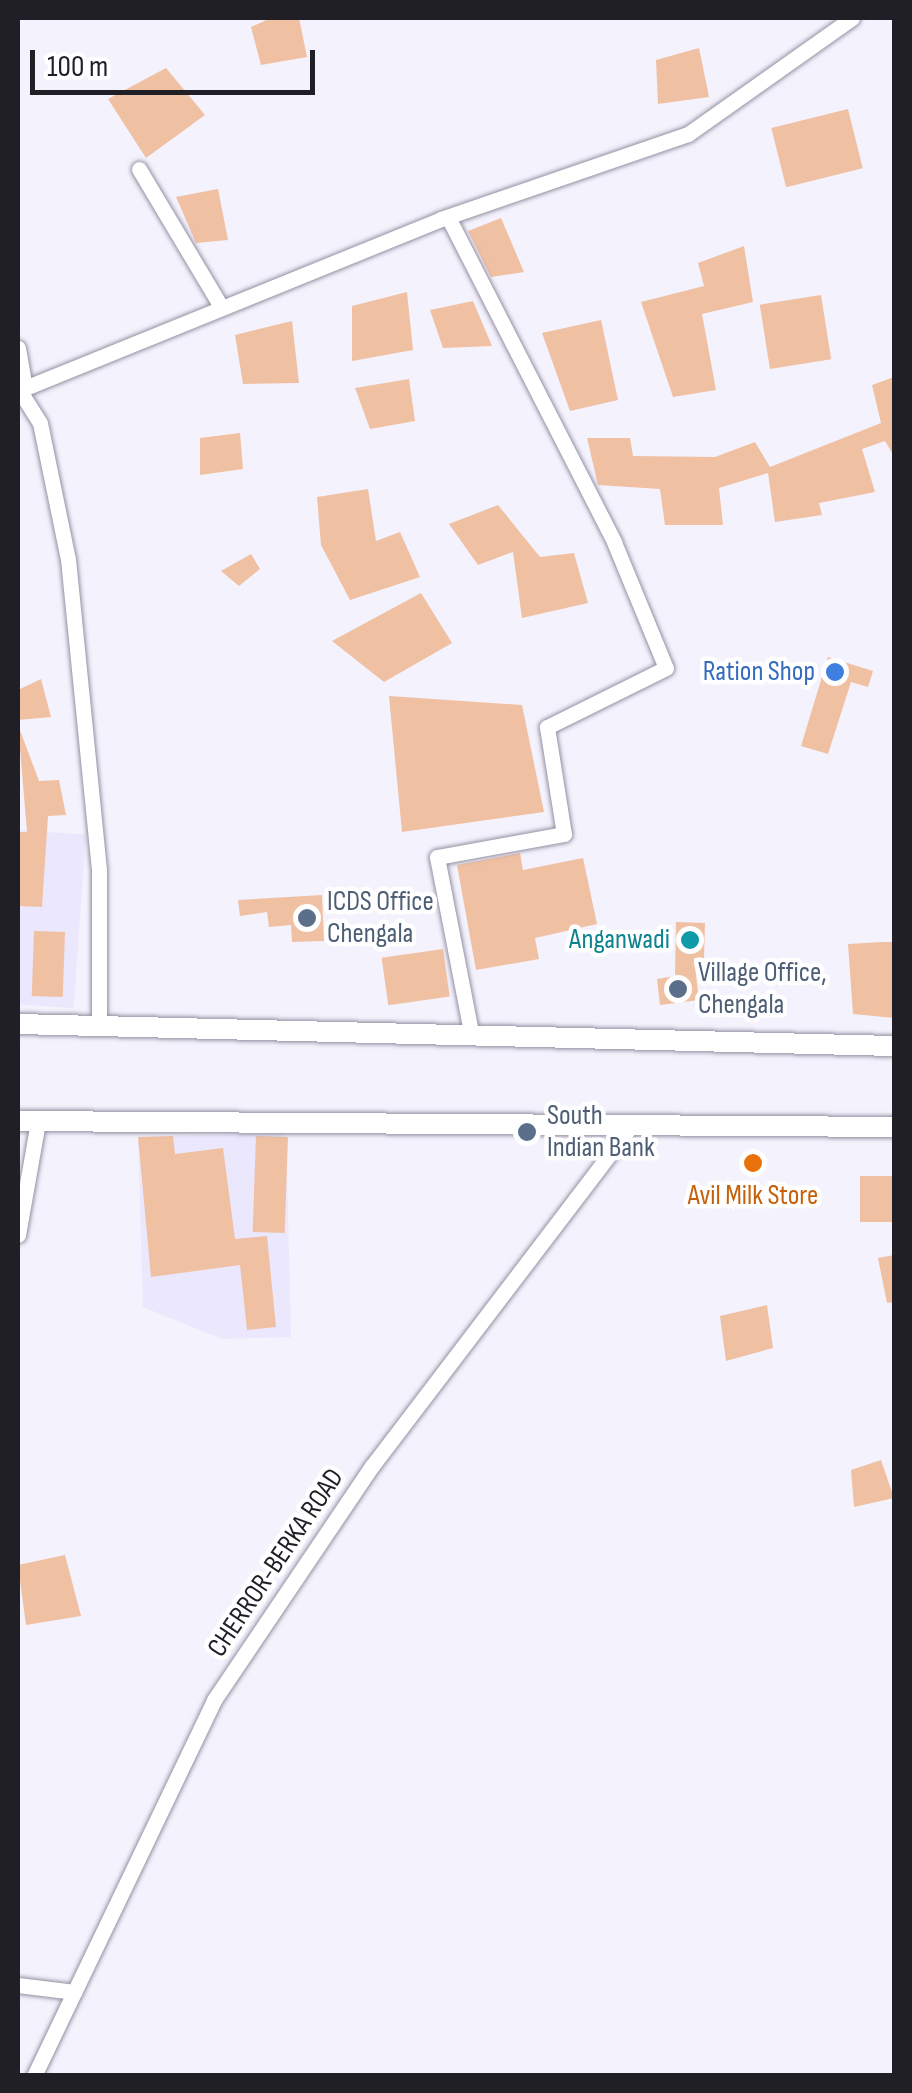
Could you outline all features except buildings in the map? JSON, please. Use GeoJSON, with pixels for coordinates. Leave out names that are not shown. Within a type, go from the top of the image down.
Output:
{"type":"FeatureCollection","features":[{"type":"Feature","properties":{"kind":"street"},"geometry":{"type":"LineString","coordinates":[[21,388],[220,305],[448,217],[688,134],[852,18]]}},
{"type":"Feature","properties":{"kind":"street"},"geometry":{"type":"LineString","coordinates":[[139,168],[220,305]]}},
{"type":"Feature","properties":{"kind":"street"},"geometry":{"type":"LineString","coordinates":[[448,217],[614,542],[666,668],[547,727],[564,834],[437,856],[471,1032]]}},
{"type":"Feature","properties":{"kind":"street"},"geometry":{"type":"LineString","coordinates":[[18,348],[21,388],[56,483],[68,560],[98,870],[99,1025]]}},
{"type":"Feature","properties":{"kind":"street"},"geometry":{"type":"LineString","coordinates":[[18,1024],[471,1032],[894,1046]]}},
{"type":"Feature","properties":{"kind":"street"},"geometry":{"type":"LineString","coordinates":[[18,1235],[28,1121],[894,1127]]}},
{"type":"Feature","properties":{"kind":"street","name":"CHERROR-BERKA ROAD"},"geometry":{"type":"LineString","coordinates":[[34,2076],[214,1700],[372,1466],[633,1124]]}},
{"type":"Feature","properties":{"kind":"street"},"geometry":{"type":"LineString","coordinates":[[18,1986],[75,1992]]}},
{"type":"Feature","properties":{"kind":"shaded area"},"geometry":{"type":"Polygon","coordinates":[[[18,830],[86,835],[74,1008],[18,1004],[18,830]]]}},
{"type":"Feature","properties":{"kind":"shaded area"},"geometry":{"type":"Polygon","coordinates":[[[286,1133],[291,1337],[222,1339],[143,1307],[138,1137],[286,1133]]]}},
{"type":"Feature","properties":{"kind":"place","name":"Ration Shop"},"geometry":{"type":"Point","coordinates":[835,672]}},
{"type":"Feature","properties":{"kind":"place","name":"ICDS Office Chengala"},"geometry":{"type":"Point","coordinates":[307,918]}},
{"type":"Feature","properties":{"kind":"place","name":"Anganwadi"},"geometry":{"type":"Point","coordinates":[690,940]}},
{"type":"Feature","properties":{"kind":"place","name":"Village Office, Chengala"},"geometry":{"type":"Point","coordinates":[678,989]}},
{"type":"Feature","properties":{"kind":"place","name":"South Indian Bank"},"geometry":{"type":"Point","coordinates":[527,1132]}},
{"type":"Feature","properties":{"kind":"place","name":"Avil Milk Store"},"geometry":{"type":"Point","coordinates":[753,1163]}}]}
